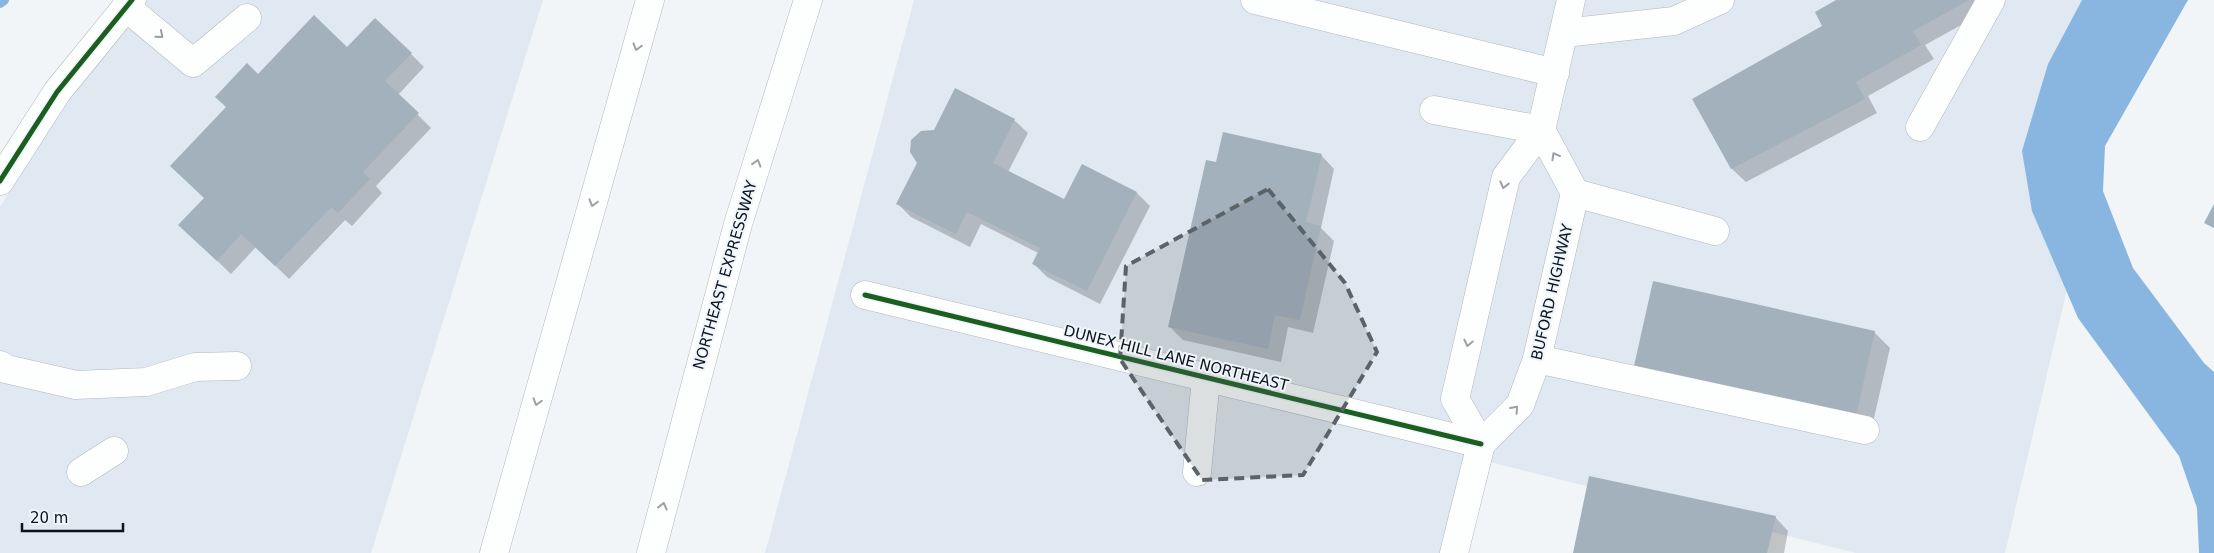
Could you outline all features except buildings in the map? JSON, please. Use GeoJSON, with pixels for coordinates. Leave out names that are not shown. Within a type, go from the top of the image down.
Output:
{"type":"FeatureCollection","features":[{"type":"Feature","properties":{"kind":"main road"},"geometry":{"type":"LineString","coordinates":[[494,553],[650,0]]}},
{"type":"Feature","properties":{"kind":"main road","name":"NORTHEAST EXPRESSWAY"},"geometry":{"type":"LineString","coordinates":[[651,553],[738,224],[808,0]]}},
{"type":"Feature","properties":{"kind":"main road"},"geometry":{"type":"LineString","coordinates":[[1255,0],[1555,73]]}},
{"type":"Feature","properties":{"kind":"main road"},"geometry":{"type":"LineString","coordinates":[[1454,553],[1481,444],[1455,399],[1506,177],[1541,130],[1571,0]]}},
{"type":"Feature","properties":{"kind":"main road"},"geometry":{"type":"LineString","coordinates":[[1564,33],[1674,22],[1720,0]]}},
{"type":"Feature","properties":{"kind":"main road"},"geometry":{"type":"LineString","coordinates":[[1920,127],[1991,0]]}},
{"type":"Feature","properties":{"kind":"main road"},"geometry":{"type":"LineString","coordinates":[[0,181],[57,92],[129,3],[193,63],[247,18]]}},
{"type":"Feature","properties":{"kind":"main road"},"geometry":{"type":"LineString","coordinates":[[1434,110],[1541,130]]}},
{"type":"Feature","properties":{"kind":"main road"},"geometry":{"type":"LineString","coordinates":[[1541,130],[1575,193],[1715,231]]}},
{"type":"Feature","properties":{"kind":"main road","name":"BUFORD HIGHWAY"},"geometry":{"type":"LineString","coordinates":[[1481,444],[1520,405],[1537,359],[1575,193]]}},
{"type":"Feature","properties":{"kind":"main road","name":"DUNEX HILL LANE NORTHEAST"},"geometry":{"type":"LineString","coordinates":[[865,295],[1481,444]]}},
{"type":"Feature","properties":{"kind":"main road"},"geometry":{"type":"LineString","coordinates":[[1537,359],[1864,430]]}},
{"type":"Feature","properties":{"kind":"main road"},"geometry":{"type":"LineString","coordinates":[[0,365],[6,369],[76,385],[146,382],[195,368],[237,366]]}},
{"type":"Feature","properties":{"kind":"main road"},"geometry":{"type":"LineString","coordinates":[[1197,472],[1206,378]]}},
{"type":"Feature","properties":{"kind":"main road"},"geometry":{"type":"LineString","coordinates":[[81,472],[114,451]]}},
{"type":"Feature","properties":{"kind":"highlighted area"},"geometry":{"type":"Polygon","coordinates":[[[1268,189],[1345,283],[1377,352],[1303,475],[1202,480],[1120,359],[1126,266],[1268,189]]]}},
{"type":"Feature","properties":{"kind":"shaded area"},"geometry":{"type":"Polygon","coordinates":[[[124,0],[543,0],[371,553],[0,553],[0,207],[124,0]]]}},
{"type":"Feature","properties":{"kind":"shaded area"},"geometry":{"type":"Polygon","coordinates":[[[914,0],[2135,0],[2005,553],[1856,553],[1478,459],[1458,553],[765,553],[914,0]]]}},
{"type":"Feature","properties":{"kind":"water"},"geometry":{"type":"Polygon","coordinates":[[[2082,0],[2188,0],[2105,146],[2103,191],[2133,268],[2204,363],[2214,372],[2214,553],[2199,553],[2197,508],[2179,456],[2078,318],[2032,211],[2022,151],[2048,64],[2082,0]]]}},
{"type":"Feature","properties":{"kind":"waterway"},"geometry":{"type":"LineString","coordinates":[[0,3],[4,0]]}},
{"type":"Feature","properties":{"kind":"cycle path"},"geometry":{"type":"LineString","coordinates":[[0,181],[57,92],[132,0]]}},
{"type":"Feature","properties":{"kind":"cycle path"},"geometry":{"type":"LineString","coordinates":[[865,295],[1481,444]]}}]}
